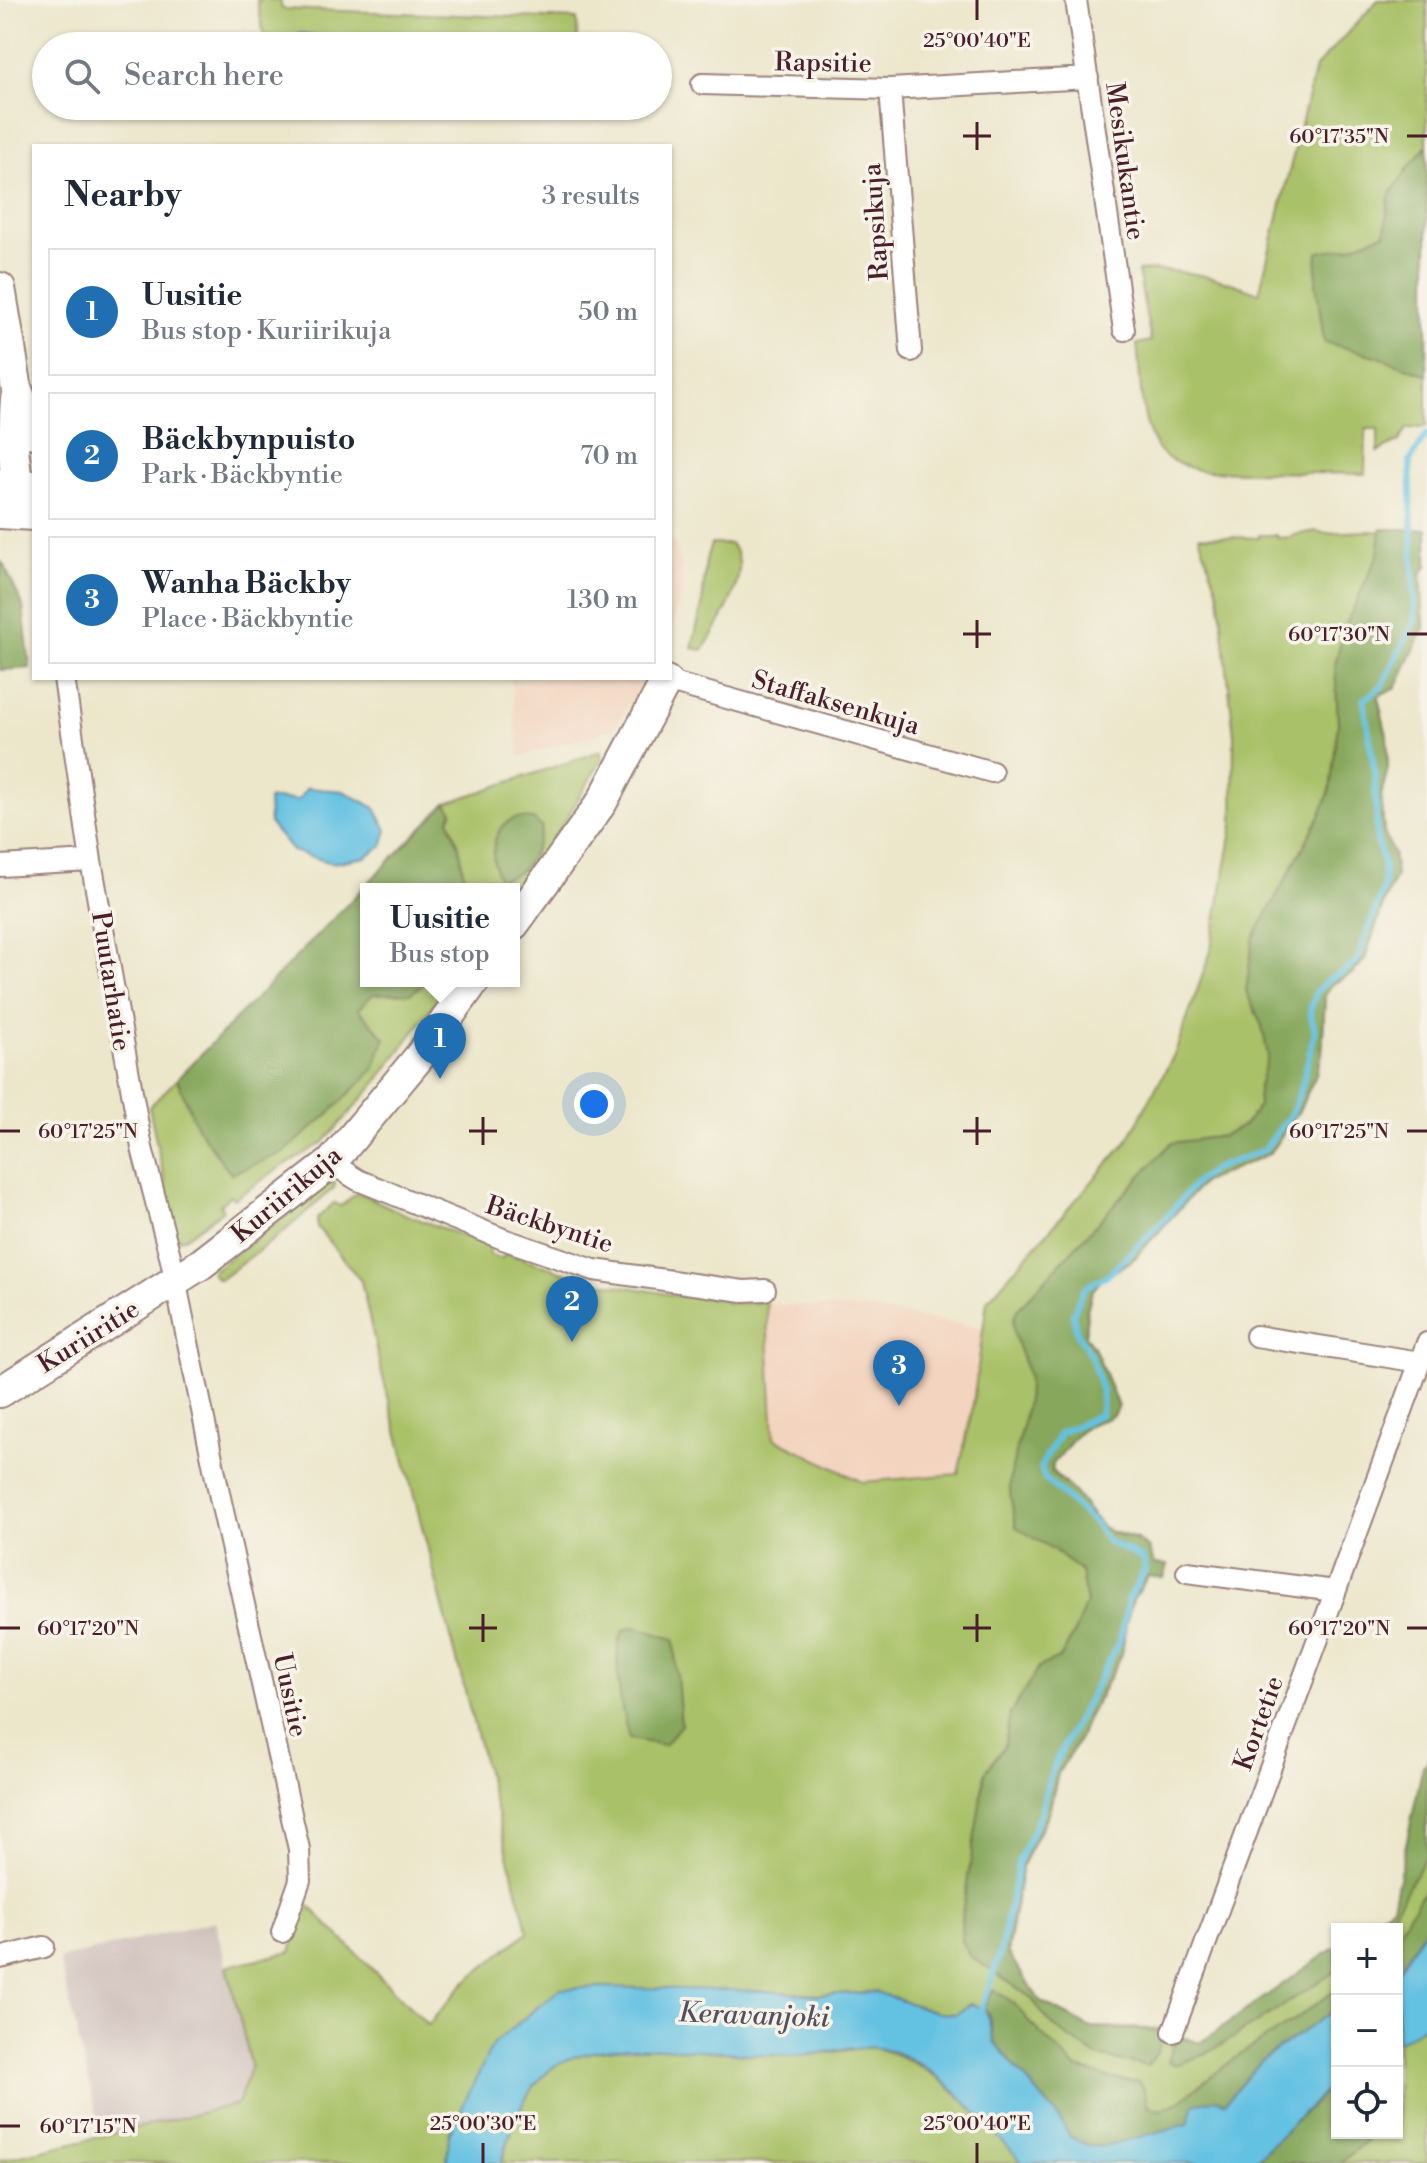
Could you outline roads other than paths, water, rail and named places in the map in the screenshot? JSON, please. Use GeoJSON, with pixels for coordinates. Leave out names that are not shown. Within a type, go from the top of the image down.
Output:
{"type":"FeatureCollection","features":[{"type":"Feature","properties":{"kind":"street","name":"Mesikukantie"},"geometry":{"type":"LineString","coordinates":[[1076,0],[1124,330]]}},
{"type":"Feature","properties":{"kind":"street","name":"Rapsitie"},"geometry":{"type":"LineString","coordinates":[[702,84],[890,89],[1088,78]]}},
{"type":"Feature","properties":{"kind":"street","name":"Rapsikuja"},"geometry":{"type":"LineString","coordinates":[[890,89],[911,351]]}},
{"type":"Feature","properties":{"kind":"street"},"geometry":{"type":"LineString","coordinates":[[0,288],[17,390],[32,428]]}},
{"type":"Feature","properties":{"kind":"street"},"geometry":{"type":"LineString","coordinates":[[17,390],[13,447],[17,499]]}},
{"type":"Feature","properties":{"kind":"street","name":"Puutarhatie"},"geometry":{"type":"LineString","coordinates":[[64,680],[91,861],[142,1148],[176,1281]]}},
{"type":"Feature","properties":{"kind":"street"},"geometry":{"type":"LineString","coordinates":[[520,916],[602,802],[666,681]]}},
{"type":"Feature","properties":{"kind":"street","name":"Staffaksenkuja"},"geometry":{"type":"LineString","coordinates":[[666,681],[992,772]]}},
{"type":"Feature","properties":{"kind":"street"},"geometry":{"type":"LineString","coordinates":[[0,866],[91,861]]}},
{"type":"Feature","properties":{"kind":"street","name":"Kuriirikuja"},"geometry":{"type":"LineString","coordinates":[[176,1281],[331,1163],[420,1056],[470,987]]}},
{"type":"Feature","properties":{"kind":"street","name":"Bäckbyntie"},"geometry":{"type":"LineString","coordinates":[[331,1163],[358,1180],[489,1233],[594,1270],[743,1291],[765,1290]]}},
{"type":"Feature","properties":{"kind":"street","name":"Kuriiritie"},"geometry":{"type":"LineString","coordinates":[[0,1392],[176,1281]]}},
{"type":"Feature","properties":{"kind":"street","name":"Uusitie"},"geometry":{"type":"LineString","coordinates":[[176,1281],[221,1502],[299,1849],[300,1880],[282,1932]]}},
{"type":"Feature","properties":{"kind":"street"},"geometry":{"type":"LineString","coordinates":[[1256,1336],[1423,1352]]}},
{"type":"Feature","properties":{"kind":"street","name":"Kortetie"},"geometry":{"type":"LineString","coordinates":[[1173,2032],[1423,1352]]}},
{"type":"Feature","properties":{"kind":"street"},"geometry":{"type":"LineString","coordinates":[[1187,1572],[1335,1591]]}},
{"type":"Feature","properties":{"kind":"street"},"geometry":{"type":"LineString","coordinates":[[0,1958],[44,1947]]}},
{"type":"Feature","properties":{"kind":"water"},"geometry":{"type":"Polygon","coordinates":[[[307,788],[343,791],[375,808],[387,830],[382,846],[365,857],[332,863],[292,851],[269,823],[268,799],[298,800],[307,788]]]}},
{"type":"Feature","properties":{"kind":"water"},"geometry":{"type":"Polygon","coordinates":[[[1427,1926],[1427,2023],[1403,2039],[1403,1995],[1403,1964],[1427,1926]]]}},
{"type":"Feature","properties":{"kind":"water","name":"Keravanjoki"},"geometry":{"type":"Polygon","coordinates":[[[601,1987],[818,1995],[875,1992],[939,2013],[956,2014],[971,2004],[985,2009],[995,2043],[1058,2117],[1070,2137],[1089,2146],[1102,2147],[1188,2124],[1194,2104],[1217,2099],[1225,2103],[1261,2061],[1331,2012],[1331,2085],[1253,2163],[1023,2163],[949,2086],[914,2061],[895,2052],[870,2047],[793,2056],[668,2048],[602,2050],[574,2057],[542,2077],[519,2111],[502,2163],[447,2163],[449,2134],[493,2044],[560,1989],[601,1987]]]}},
{"type":"Feature","properties":{"kind":"waterway"},"geometry":{"type":"LineString","coordinates":[[979,2015],[1000,1954],[1019,1860],[1041,1813],[1057,1759],[1120,1640],[1128,1601],[1145,1570],[1143,1559],[1107,1541],[1095,1524],[1045,1479],[1041,1467],[1060,1433],[1101,1414],[1102,1391],[1091,1356],[1077,1333],[1073,1314],[1084,1288],[1109,1274],[1165,1219],[1197,1181],[1216,1168],[1264,1150],[1293,1111],[1302,1086],[1315,1031],[1310,1012],[1316,992],[1357,961],[1384,886],[1384,865],[1377,840],[1375,776],[1364,700],[1383,685],[1415,620],[1410,461],[1427,434]]}},
{"type":"Feature","properties":{"kind":"place","name":"Uusitie"},"geometry":{"type":"Point","coordinates":[440,1079]}},
{"type":"Feature","properties":{"kind":"place","name":"Bäckbynpuisto"},"geometry":{"type":"Point","coordinates":[572,1342]}},
{"type":"Feature","properties":{"kind":"place","name":"Wanha Bäckby"},"geometry":{"type":"Point","coordinates":[899,1406]}}]}
